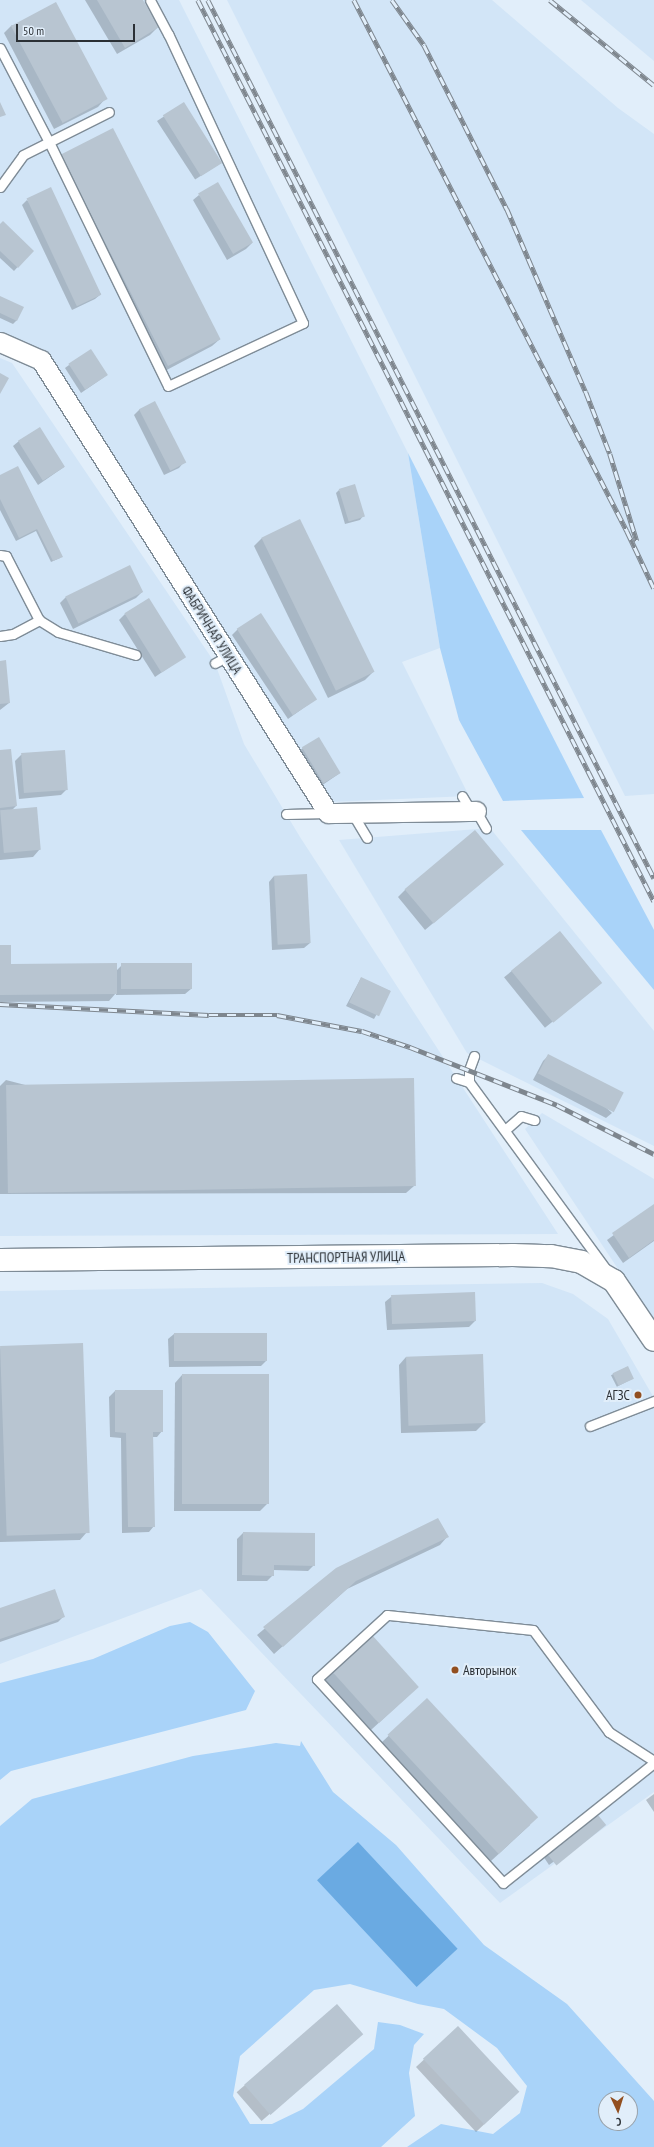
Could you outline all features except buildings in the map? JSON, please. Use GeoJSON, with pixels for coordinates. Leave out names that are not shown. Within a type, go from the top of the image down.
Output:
{"type":"FeatureCollection","features":[{"type":"Feature","properties":{"kind":"street","name":"ФАБРИЧНАЯ УЛИЦА"},"geometry":{"type":"LineString","coordinates":[[0,342],[41,360],[222,660],[328,813]]}},
{"type":"Feature","properties":{"kind":"street"},"geometry":{"type":"LineString","coordinates":[[328,813],[470,806]]}},
{"type":"Feature","properties":{"kind":"street","name":"ТРАНСПОРТНАЯ УЛИЦА"},"geometry":{"type":"LineString","coordinates":[[0,1260],[513,1255],[551,1256],[581,1262],[614,1281],[654,1340]]}},
{"type":"Feature","properties":{"kind":"lane"},"geometry":{"type":"LineString","coordinates":[[0,48],[49,142],[168,386],[303,323],[168,34],[150,0]]}},
{"type":"Feature","properties":{"kind":"lane"},"geometry":{"type":"LineString","coordinates":[[0,187],[23,155],[109,112]]}},
{"type":"Feature","properties":{"kind":"lane"},"geometry":{"type":"LineString","coordinates":[[0,555],[6,556],[39,620],[58,632],[136,655]]}},
{"type":"Feature","properties":{"kind":"lane"},"geometry":{"type":"LineString","coordinates":[[0,636],[13,634],[39,620]]}},
{"type":"Feature","properties":{"kind":"lane"},"geometry":{"type":"LineString","coordinates":[[470,806],[486,828]]}},
{"type":"Feature","properties":{"kind":"lane"},"geometry":{"type":"LineString","coordinates":[[286,814],[328,813]]}},
{"type":"Feature","properties":{"kind":"lane"},"geometry":{"type":"LineString","coordinates":[[352,813],[367,838]]}},
{"type":"Feature","properties":{"kind":"lane"},"geometry":{"type":"LineString","coordinates":[[469,1082],[469,1070],[474,1056]]}},
{"type":"Feature","properties":{"kind":"lane"},"geometry":{"type":"LineString","coordinates":[[456,1078],[469,1082],[614,1281]]}},
{"type":"Feature","properties":{"kind":"lane"},"geometry":{"type":"LineString","coordinates":[[505,1130],[521,1116],[534,1120]]}},
{"type":"Feature","properties":{"kind":"lane"},"geometry":{"type":"LineString","coordinates":[[590,1426],[654,1401]]}},
{"type":"Feature","properties":{"kind":"lane"},"geometry":{"type":"LineString","coordinates":[[387,1615],[533,1630],[609,1732],[654,1762],[503,1884],[317,1679],[387,1615]]}},
{"type":"Feature","properties":{"kind":"shaded area"},"geometry":{"type":"Polygon","coordinates":[[[0,0],[179,0],[408,453],[440,648],[402,662],[469,796],[330,802],[45,353],[0,333],[0,0]]]}},
{"type":"Feature","properties":{"kind":"shaded area"},"geometry":{"type":"Polygon","coordinates":[[[227,0],[492,0],[618,108],[654,134],[654,794],[625,796],[227,0]]]}},
{"type":"Feature","properties":{"kind":"shaded area"},"geometry":{"type":"Polygon","coordinates":[[[581,0],[654,0],[654,61],[581,0]]]}},
{"type":"Feature","properties":{"kind":"shaded area"},"geometry":{"type":"Polygon","coordinates":[[[0,358],[12,363],[215,663],[244,744],[300,837],[558,1234],[0,1236],[0,358]]]}},
{"type":"Feature","properties":{"kind":"shaded area"},"geometry":{"type":"Polygon","coordinates":[[[408,453],[584,798],[503,801],[459,720],[440,648],[408,453]]]}},
{"type":"Feature","properties":{"kind":"shaded area"},"geometry":{"type":"Polygon","coordinates":[[[490,828],[654,1031],[654,1146],[467,1053],[339,840],[490,828]]]}},
{"type":"Feature","properties":{"kind":"shaded area"},"geometry":{"type":"Polygon","coordinates":[[[521,830],[601,830],[654,930],[654,990],[521,830]]]}},
{"type":"Feature","properties":{"kind":"shaded area"},"geometry":{"type":"Polygon","coordinates":[[[542,1113],[654,1179],[654,1323],[525,1129],[542,1113]]]}},
{"type":"Feature","properties":{"kind":"shaded area"},"geometry":{"type":"Polygon","coordinates":[[[542,1283],[573,1294],[608,1319],[654,1398],[654,1792],[500,1903],[201,1589],[0,1664],[0,1291],[542,1283]]]}},
{"type":"Feature","properties":{"kind":"shaded area"},"geometry":{"type":"Polygon","coordinates":[[[190,1622],[208,1632],[255,1691],[246,1710],[11,1771],[0,1780],[0,1683],[93,1659],[170,1626],[190,1622]]]}},
{"type":"Feature","properties":{"kind":"shaded area"},"geometry":{"type":"Polygon","coordinates":[[[301,1741],[333,1792],[396,1845],[484,1945],[567,2004],[654,2101],[654,2147],[407,2147],[441,2124],[493,2134],[520,2113],[527,2086],[497,2048],[444,2009],[418,2004],[350,1984],[314,1990],[240,2056],[233,2096],[250,2124],[272,2124],[303,2109],[374,2049],[378,2022],[400,2025],[424,2034],[414,2045],[409,2073],[415,2116],[381,2147],[0,2147],[0,1826],[32,1799],[193,1756],[276,1743],[300,1746],[301,1741]]]}},
{"type":"Feature","properties":{"kind":"shaded area"},"geometry":{"type":"Polygon","coordinates":[[[358,1842],[458,1949],[417,1987],[317,1880],[358,1842]]]}},
{"type":"Feature","properties":{"kind":"railway"},"geometry":{"type":"LineString","coordinates":[[198,0],[654,901]]}},
{"type":"Feature","properties":{"kind":"railway"},"geometry":{"type":"LineString","coordinates":[[208,0],[654,878]]}},
{"type":"Feature","properties":{"kind":"railway"},"geometry":{"type":"LineString","coordinates":[[354,0],[627,531],[654,588]]}},
{"type":"Feature","properties":{"kind":"railway"},"geometry":{"type":"LineString","coordinates":[[392,0],[424,45],[507,209],[586,392],[610,454],[637,541]]}},
{"type":"Feature","properties":{"kind":"railway"},"geometry":{"type":"LineString","coordinates":[[550,0],[654,85]]}},
{"type":"Feature","properties":{"kind":"railway"},"geometry":{"type":"LineString","coordinates":[[0,1004],[209,1015],[277,1015],[362,1031],[410,1047],[557,1105],[654,1154]]}},
{"type":"Feature","properties":{"kind":"place","name":"АГЗС"},"geometry":{"type":"Point","coordinates":[638,1395]}},
{"type":"Feature","properties":{"kind":"place","name":"Авторынок"},"geometry":{"type":"Point","coordinates":[455,1670]}}]}
